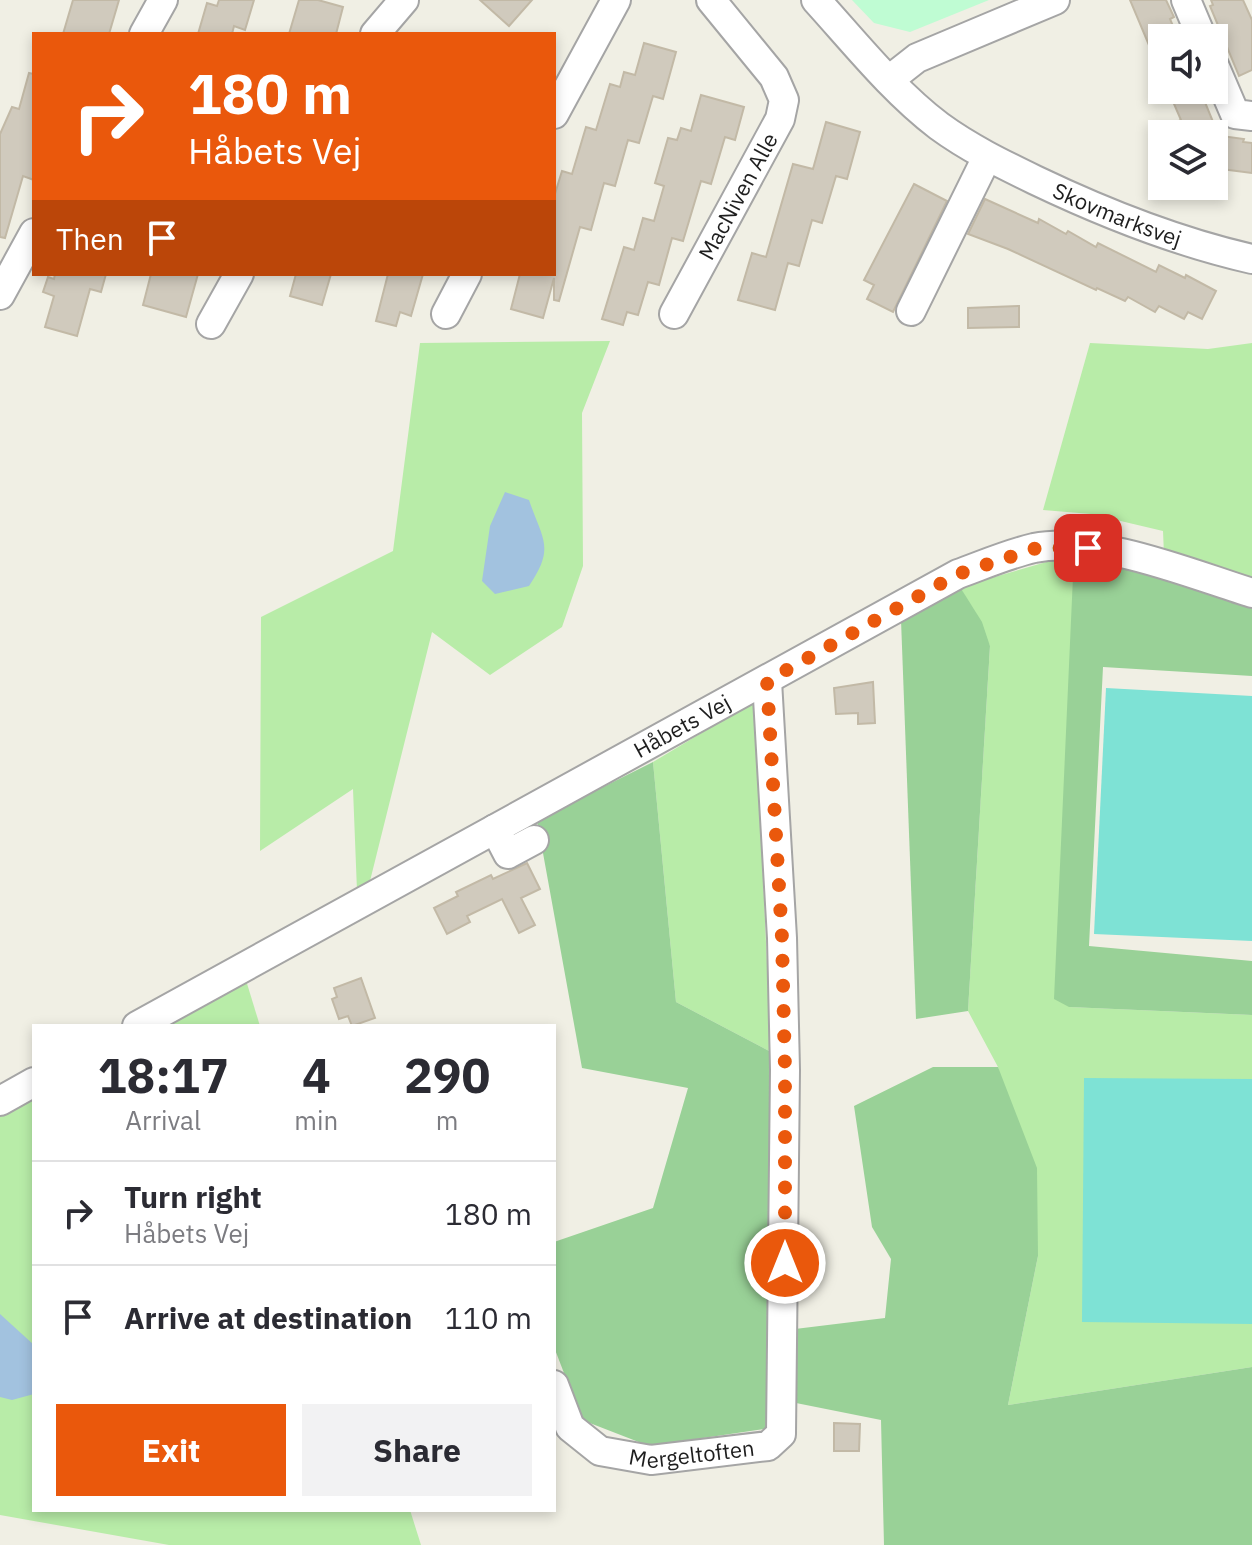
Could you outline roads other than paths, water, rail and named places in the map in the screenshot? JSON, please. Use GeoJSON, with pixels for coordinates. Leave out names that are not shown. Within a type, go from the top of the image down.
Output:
{"type":"FeatureCollection","features":[{"type":"Feature","properties":{"kind":"street"},"geometry":{"type":"LineString","coordinates":[[145,32],[163,0]]}},
{"type":"Feature","properties":{"kind":"street"},"geometry":{"type":"LineString","coordinates":[[377,32],[404,0]]}},
{"type":"Feature","properties":{"kind":"street"},"geometry":{"type":"LineString","coordinates":[[556,110],[616,0]]}},
{"type":"Feature","properties":{"kind":"street","name":"MacNiven Alle"},"geometry":{"type":"LineString","coordinates":[[674,314],[780,119],[784,100],[774,77],[711,0]]}},
{"type":"Feature","properties":{"kind":"street","name":"Skovmarksvej"},"geometry":{"type":"LineString","coordinates":[[816,0],[907,100],[940,127],[987,157],[1086,204],[1218,251],[1252,259]]}},
{"type":"Feature","properties":{"kind":"street"},"geometry":{"type":"LineString","coordinates":[[889,80],[917,58],[1055,0]]}},
{"type":"Feature","properties":{"kind":"street"},"geometry":{"type":"LineString","coordinates":[[1186,0],[1196,24]]}},
{"type":"Feature","properties":{"kind":"street"},"geometry":{"type":"LineString","coordinates":[[1228,98],[1235,114],[1252,116]]}},
{"type":"Feature","properties":{"kind":"street"},"geometry":{"type":"LineString","coordinates":[[911,311],[987,157]]}},
{"type":"Feature","properties":{"kind":"street"},"geometry":{"type":"LineString","coordinates":[[0,295],[32,237]]}},
{"type":"Feature","properties":{"kind":"street"},"geometry":{"type":"LineString","coordinates":[[211,324],[238,276]]}},
{"type":"Feature","properties":{"kind":"street"},"geometry":{"type":"LineString","coordinates":[[446,314],[466,276]]}},
{"type":"Feature","properties":{"kind":"street","name":"Håbets Vej"},"geometry":{"type":"LineString","coordinates":[[141,1024],[958,574],[1037,548],[1088,548],[1155,562],[1252,593]]}},
{"type":"Feature","properties":{"kind":"street","name":"Mergeltoften"},"geometry":{"type":"LineString","coordinates":[[556,1390],[570,1427],[600,1451],[651,1460],[768,1446],[781,1434],[785,1070],[782,938],[767,681]]}},
{"type":"Feature","properties":{"kind":"street"},"geometry":{"type":"LineString","coordinates":[[495,829],[508,854],[534,840]]}},
{"type":"Feature","properties":{"kind":"street"},"geometry":{"type":"LineString","coordinates":[[0,1101],[32,1083]]}}]}
